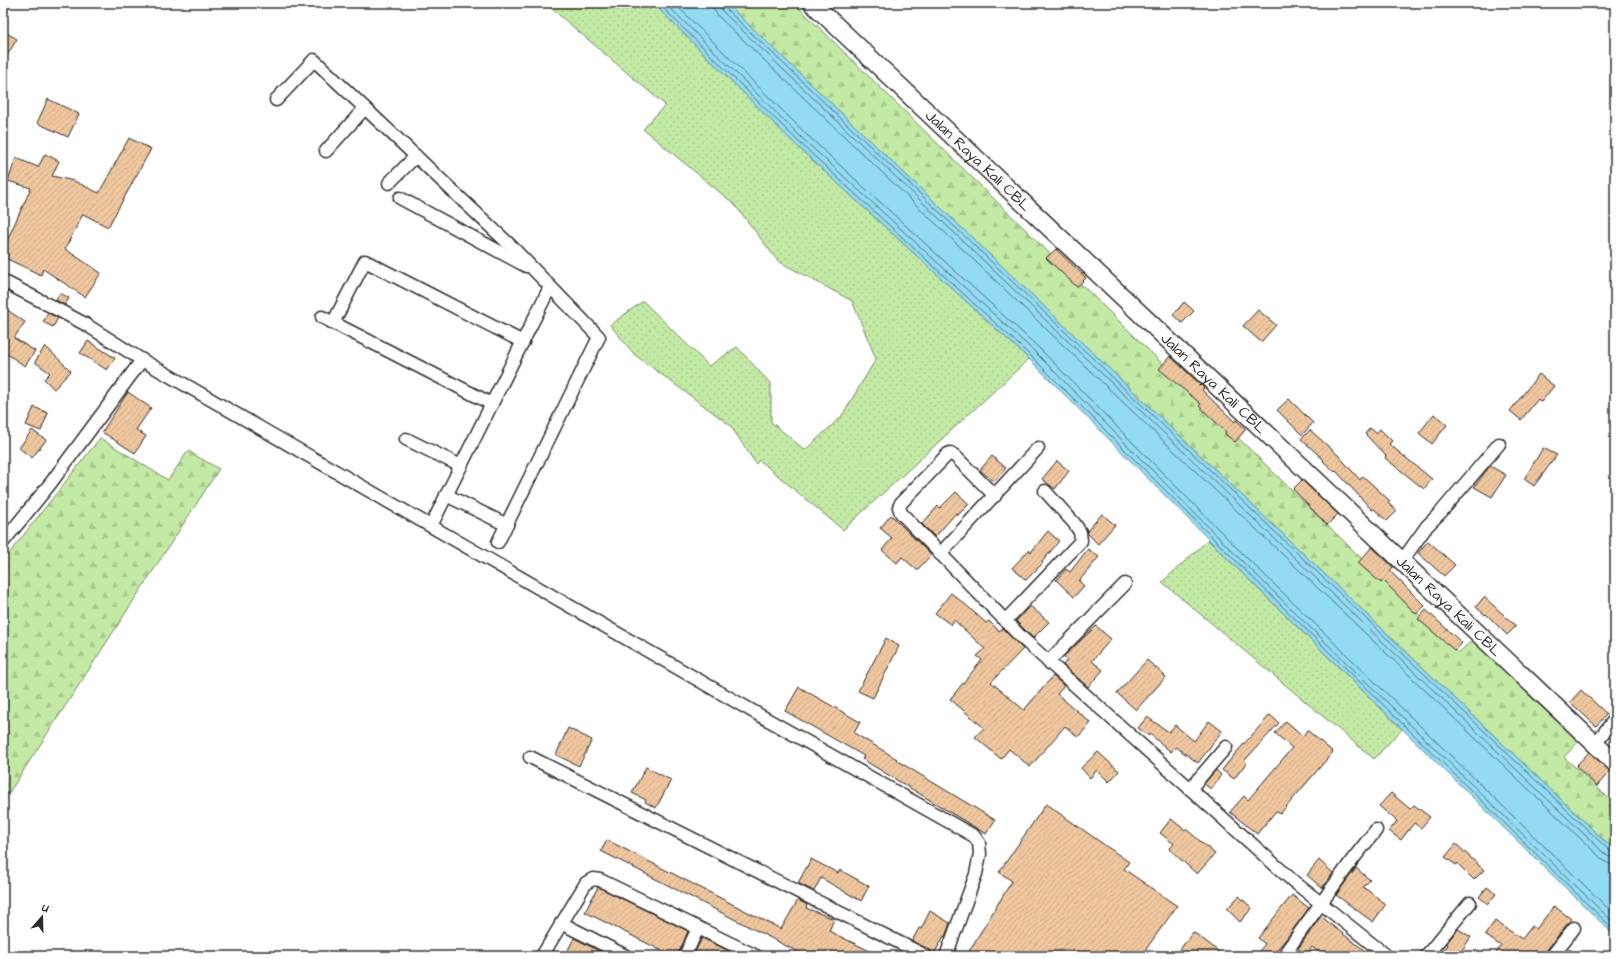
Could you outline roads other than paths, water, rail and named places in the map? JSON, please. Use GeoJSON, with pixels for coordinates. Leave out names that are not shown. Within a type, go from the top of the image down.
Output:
{"type":"FeatureCollection","features":[{"type":"Feature","properties":{"kind":"main road","name":"Jalan Raya Kali CBL"},"geometry":{"type":"LineString","coordinates":[[812,3],[1615,763]]}},
{"type":"Feature","properties":{"kind":"street"},"geometry":{"type":"LineString","coordinates":[[276,100],[314,60],[510,245],[599,337],[498,542]]}},
{"type":"Feature","properties":{"kind":"street"},"geometry":{"type":"LineString","coordinates":[[326,151],[365,108]]}},
{"type":"Feature","properties":{"kind":"street"},"geometry":{"type":"LineString","coordinates":[[390,183],[416,156]]}},
{"type":"Feature","properties":{"kind":"street"},"geometry":{"type":"LineString","coordinates":[[400,198],[537,272]]}},
{"type":"Feature","properties":{"kind":"street"},"geometry":{"type":"LineString","coordinates":[[333,323],[366,261],[523,342]]}},
{"type":"Feature","properties":{"kind":"street"},"geometry":{"type":"LineString","coordinates":[[3,281],[85,324],[142,360],[754,712],[974,836],[978,843],[980,854],[976,874],[946,956]]}},
{"type":"Feature","properties":{"kind":"street"},"geometry":{"type":"LineString","coordinates":[[431,526],[550,287]]}},
{"type":"Feature","properties":{"kind":"street"},"geometry":{"type":"LineString","coordinates":[[322,318],[492,404]]}},
{"type":"Feature","properties":{"kind":"street"},"geometry":{"type":"LineString","coordinates":[[3,542],[50,484],[142,360]]}},
{"type":"Feature","properties":{"kind":"street"},"geometry":{"type":"LineString","coordinates":[[406,439],[461,466]]}},
{"type":"Feature","properties":{"kind":"street"},"geometry":{"type":"LineString","coordinates":[[1402,561],[1427,526],[1441,512],[1499,444]]}},
{"type":"Feature","properties":{"kind":"street"},"geometry":{"type":"LineString","coordinates":[[940,554],[1038,448]]}},
{"type":"Feature","properties":{"kind":"street"},"geometry":{"type":"LineString","coordinates":[[995,496],[956,456],[950,453],[901,503],[899,507],[901,513],[1004,621],[1048,662],[1292,881],[1387,956]]}},
{"type":"Feature","properties":{"kind":"street"},"geometry":{"type":"LineString","coordinates":[[1004,621],[1081,541],[1080,532],[1074,523],[1045,491]]}},
{"type":"Feature","properties":{"kind":"street"},"geometry":{"type":"LineString","coordinates":[[446,495],[507,525]]}},
{"type":"Feature","properties":{"kind":"street"},"geometry":{"type":"LineString","coordinates":[[1048,662],[1125,584]]}},
{"type":"Feature","properties":{"kind":"street"},"geometry":{"type":"LineString","coordinates":[[1595,744],[1615,719]]}},
{"type":"Feature","properties":{"kind":"street"},"geometry":{"type":"LineString","coordinates":[[1190,789],[1226,747]]}},
{"type":"Feature","properties":{"kind":"street"},"geometry":{"type":"LineString","coordinates":[[530,757],[926,956]]}},
{"type":"Feature","properties":{"kind":"street"},"geometry":{"type":"LineString","coordinates":[[1283,956],[1376,830]]}},
{"type":"Feature","properties":{"kind":"street"},"geometry":{"type":"LineString","coordinates":[[542,956],[586,883],[593,878],[600,880],[756,956]]}},
{"type":"Feature","properties":{"kind":"street"},"geometry":{"type":"LineString","coordinates":[[1426,956],[1470,904]]}},
{"type":"Feature","properties":{"kind":"street"},"geometry":{"type":"LineString","coordinates":[[561,923],[626,956]]}},
{"type":"Feature","properties":{"kind":"street"},"geometry":{"type":"LineString","coordinates":[[685,956],[698,928]]}},
{"type":"Feature","properties":{"kind":"street"},"geometry":{"type":"LineString","coordinates":[[1552,956],[1574,928]]}},
{"type":"Feature","properties":{"kind":"water"},"geometry":{"type":"Polygon","coordinates":[[[653,3],[726,3],[1615,851],[1615,936],[1236,567],[1029,359],[797,146],[653,3]]]}}]}
